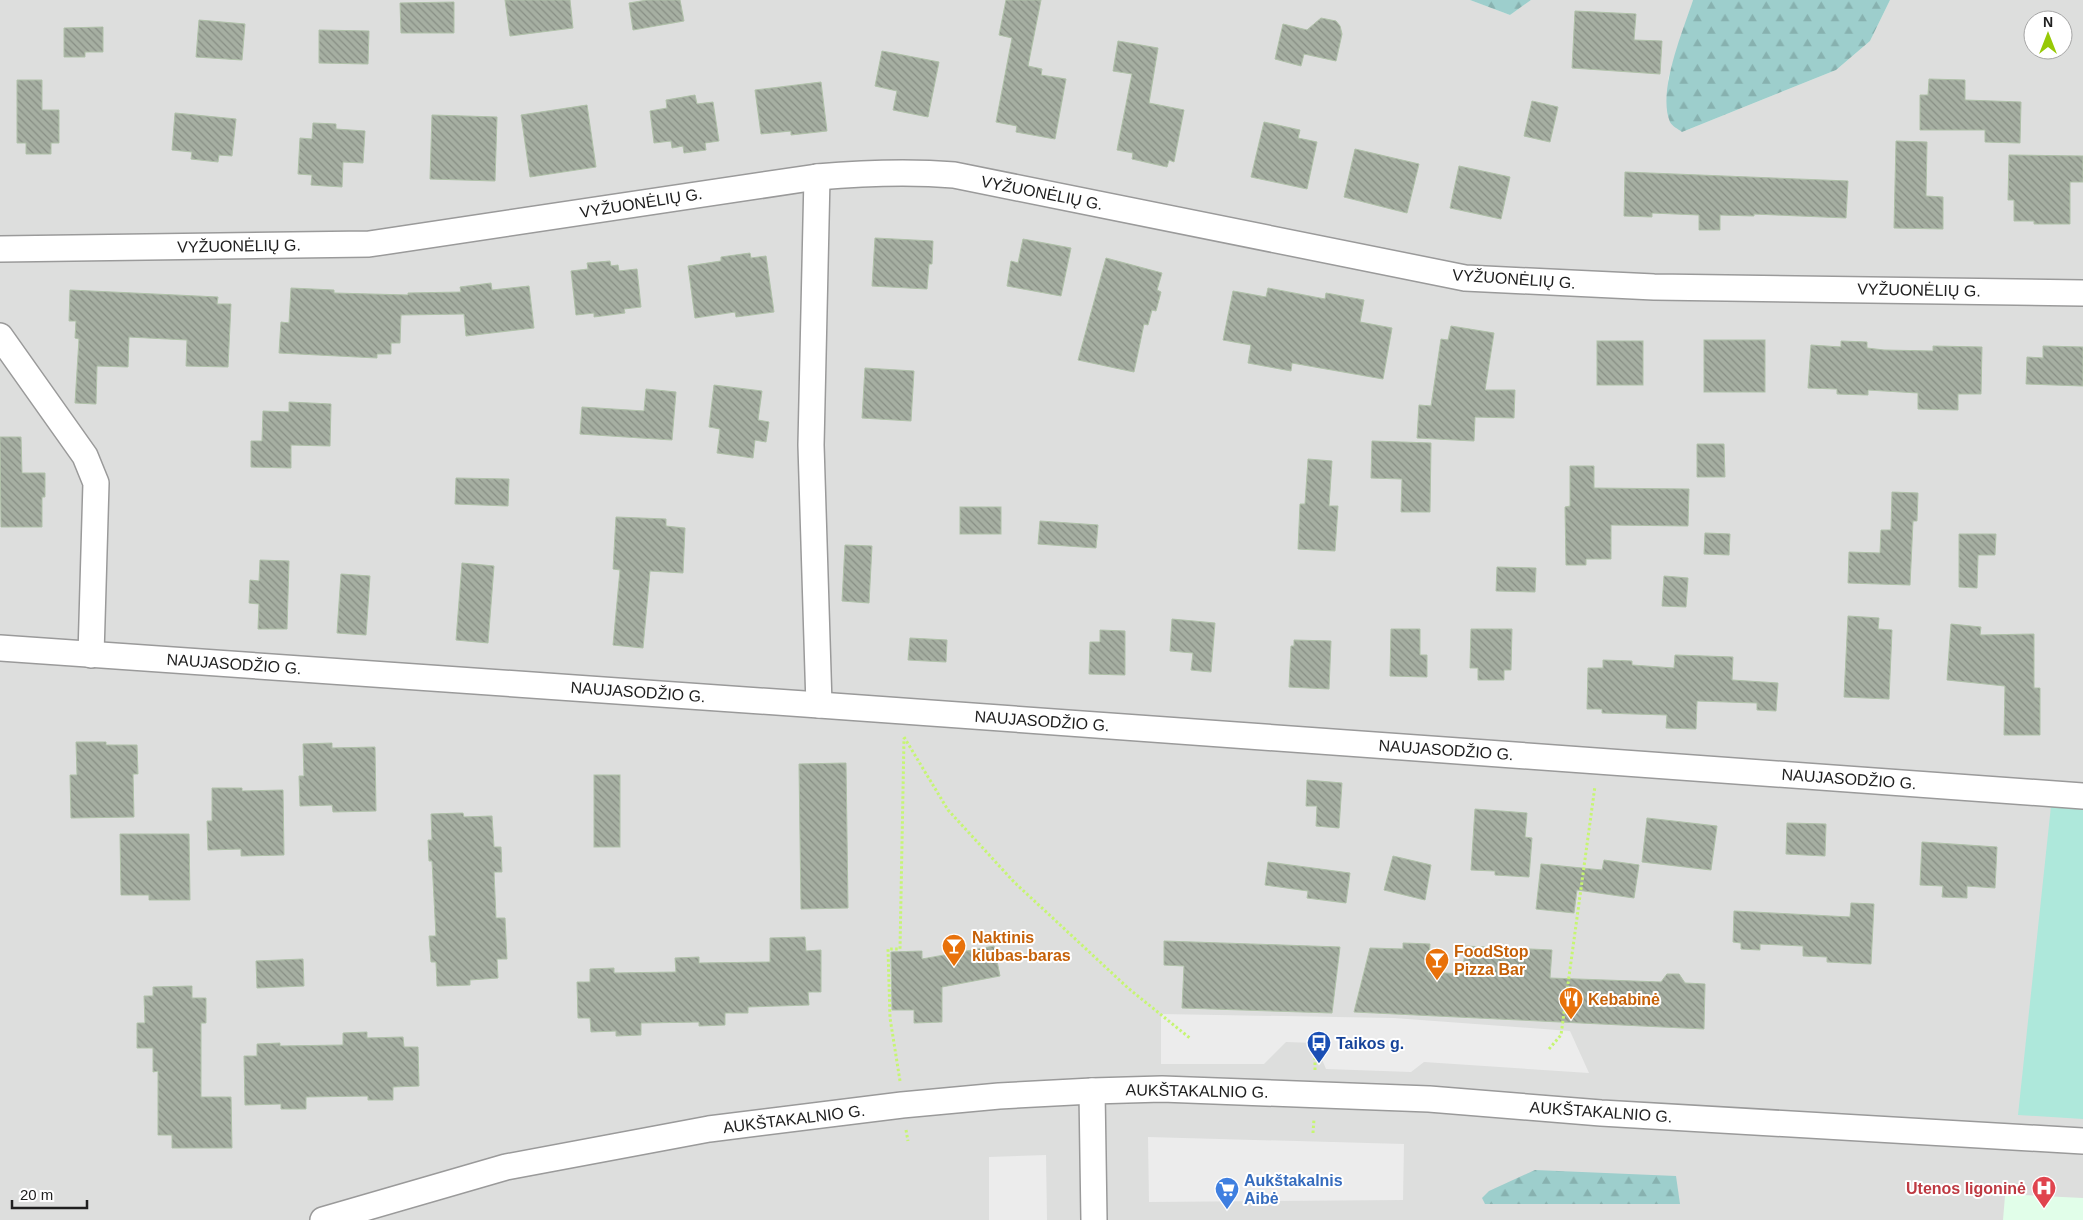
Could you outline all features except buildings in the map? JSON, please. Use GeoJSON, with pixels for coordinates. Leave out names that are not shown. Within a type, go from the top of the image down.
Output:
{"type":"FeatureCollection","features":[{"type":"Feature","properties":{"kind":"street","name":"VYŽUONĖLIŲ G."},"geometry":{"type":"LineString","coordinates":[[0,249],[369,244],[817,177],[876,172],[920,172],[954,175],[1465,278],[1664,287],[2083,293]]}},
{"type":"Feature","properties":{"kind":"street"},"geometry":{"type":"LineString","coordinates":[[817,177],[812,445],[819,705]]}},
{"type":"Feature","properties":{"kind":"street"},"geometry":{"type":"LineString","coordinates":[[0,336],[85,456],[96,483],[91,655]]}},
{"type":"Feature","properties":{"kind":"street","name":"NAUJASODŽIO G."},"geometry":{"type":"LineString","coordinates":[[0,648],[2083,796]]}},
{"type":"Feature","properties":{"kind":"street","name":"AUKŠTAKALNIO G."},"geometry":{"type":"LineString","coordinates":[[323,1220],[506,1167],[708,1129],[902,1105],[999,1096],[1092,1091],[1162,1089],[1428,1099],[1601,1112],[2083,1141]]}},
{"type":"Feature","properties":{"kind":"street"},"geometry":{"type":"LineString","coordinates":[[1092,1091],[1094,1220]]}},
{"type":"Feature","properties":{"kind":"path"},"geometry":{"type":"LineString","coordinates":[[908,1141],[890,1018],[888,949],[900,949],[904,737],[948,810],[1014,882],[1128,988],[1191,1039]]}},
{"type":"Feature","properties":{"kind":"path"},"geometry":{"type":"LineString","coordinates":[[1549,1049],[1561,1035],[1595,783]]}},
{"type":"Feature","properties":{"kind":"shaded area"},"geometry":{"type":"Polygon","coordinates":[[[0,0],[1470,0],[1510,15],[1531,0],[1693,0],[1668,79],[1682,132],[1836,70],[1870,41],[1890,0],[2083,0],[2083,1220],[0,1220],[0,0]]]}},
{"type":"Feature","properties":{"kind":"shaded area"},"geometry":{"type":"Polygon","coordinates":[[[2051,806],[2083,809],[2083,1119],[2018,1115],[2051,806]]]}},
{"type":"Feature","properties":{"kind":"shaded area"},"geometry":{"type":"Polygon","coordinates":[[[1161,1014],[1394,1018],[1570,1031],[1589,1073],[1424,1062],[1411,1072],[1326,1069],[1315,1043],[1286,1042],[1264,1064],[1161,1064],[1161,1014]]]}},
{"type":"Feature","properties":{"kind":"shaded area"},"geometry":{"type":"Polygon","coordinates":[[[1148,1137],[1404,1144],[1403,1200],[1149,1202],[1148,1137]]]}},
{"type":"Feature","properties":{"kind":"shaded area"},"geometry":{"type":"Polygon","coordinates":[[[1046,1155],[1047,1220],[989,1220],[989,1157],[1046,1155]]]}},
{"type":"Feature","properties":{"kind":"shaded area","name":"Utenos ligoninė"},"geometry":{"type":"Polygon","coordinates":[[[2005,1196],[2083,1198],[2083,1220],[2003,1220],[2005,1196]]]}},
{"type":"Feature","properties":{"kind":"green space"},"geometry":{"type":"Polygon","coordinates":[[[1470,0],[1531,0],[1510,15],[1470,0]]]}},
{"type":"Feature","properties":{"kind":"green space"},"geometry":{"type":"Polygon","coordinates":[[[1693,0],[1890,0],[1870,41],[1836,70],[1682,132],[1670,122],[1667,109],[1667,95],[1673,61],[1693,0]]]}},
{"type":"Feature","properties":{"kind":"green space"},"geometry":{"type":"Polygon","coordinates":[[[1535,1170],[1676,1176],[1680,1204],[1485,1204],[1482,1198],[1489,1191],[1535,1170]]]}},
{"type":"Feature","properties":{"kind":"place","name":"Naktinis klubas-baras"},"geometry":{"type":"Point","coordinates":[954,967]}},
{"type":"Feature","properties":{"kind":"place","name":"FoodStop Pizza Bar"},"geometry":{"type":"Point","coordinates":[1437,981]}},
{"type":"Feature","properties":{"kind":"place","name":"Kebabinė"},"geometry":{"type":"Point","coordinates":[1571,1020]}},
{"type":"Feature","properties":{"kind":"place","name":"Taikos g."},"geometry":{"type":"Point","coordinates":[1319,1064]}},
{"type":"Feature","properties":{"kind":"place","name":"Utenos ligoninė"},"geometry":{"type":"Point","coordinates":[2044,1209]}},
{"type":"Feature","properties":{"kind":"place","name":"Aukštakalnis Aibė"},"geometry":{"type":"Point","coordinates":[1227,1210]}}]}
